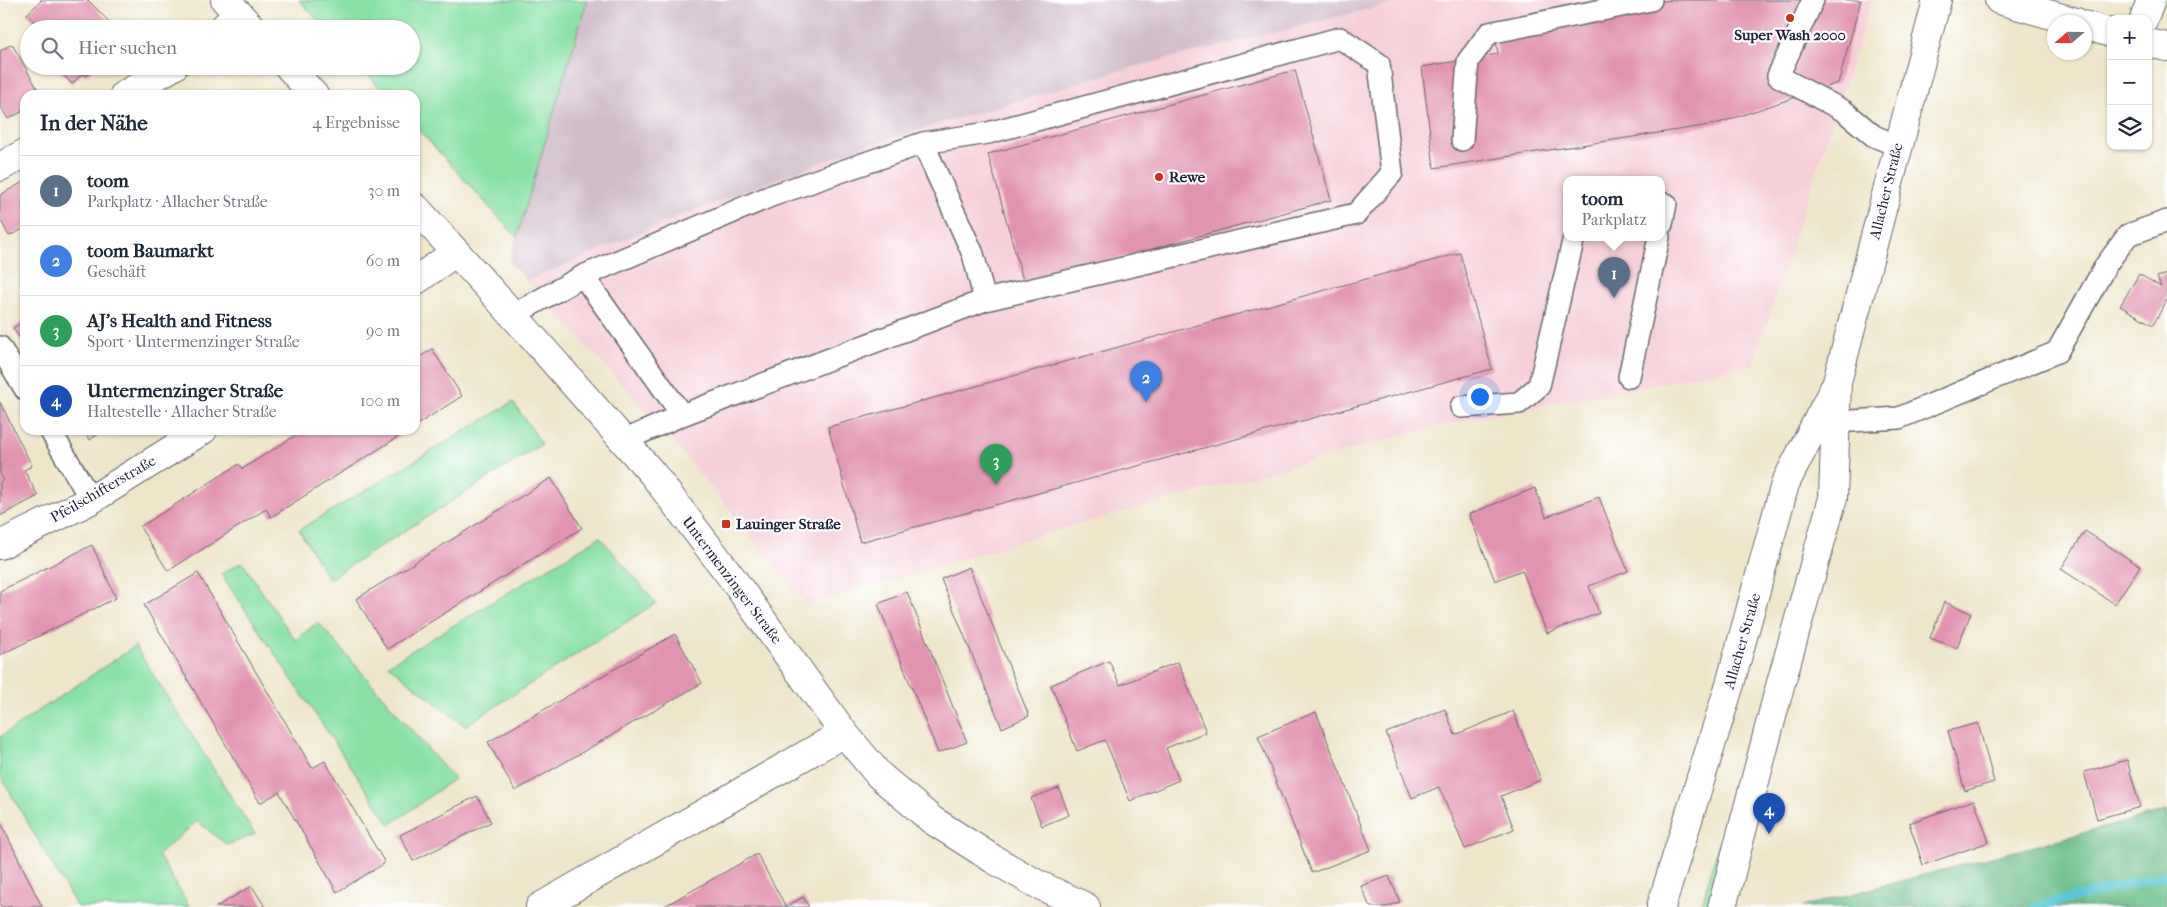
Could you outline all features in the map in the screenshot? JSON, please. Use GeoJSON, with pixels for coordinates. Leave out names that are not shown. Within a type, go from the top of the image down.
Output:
{"type":"FeatureCollection","features":[{"type":"Feature","properties":{"kind":"street","name":"Allacher Straße"},"geometry":{"type":"LineString","coordinates":[[1661,907],[1730,684],[1785,484],[1837,382],[1937,0]]}},
{"type":"Feature","properties":{"kind":"street"},"geometry":{"type":"LineString","coordinates":[[1999,0],[2052,15]]}},
{"type":"Feature","properties":{"kind":"street"},"geometry":{"type":"LineString","coordinates":[[2145,15],[2151,0]]}},
{"type":"Feature","properties":{"kind":"street"},"geometry":{"type":"LineString","coordinates":[[2092,27],[2107,32]]}},
{"type":"Feature","properties":{"kind":"street"},"geometry":{"type":"LineString","coordinates":[[2152,44],[2167,47]]}},
{"type":"Feature","properties":{"kind":"street"},"geometry":{"type":"LineString","coordinates":[[133,90],[158,75]]}},
{"type":"Feature","properties":{"kind":"street"},"geometry":{"type":"LineString","coordinates":[[296,75],[310,90]]}},
{"type":"Feature","properties":{"kind":"street"},"geometry":{"type":"LineString","coordinates":[[0,167],[20,156]]}},
{"type":"Feature","properties":{"kind":"street","name":"Untermenzinger Straße"},"geometry":{"type":"LineString","coordinates":[[420,212],[624,440],[729,574],[844,733],[879,775],[932,820],[1030,880],[1086,907]]}},
{"type":"Feature","properties":{"kind":"street"},"geometry":{"type":"LineString","coordinates":[[420,277],[456,252]]}},
{"type":"Feature","properties":{"kind":"street","name":"Allacher Straße"},"geometry":{"type":"LineString","coordinates":[[1722,907],[1833,498],[1837,382]]}},
{"type":"Feature","properties":{"kind":"street","name":"Pfeilschifterstraße"},"geometry":{"type":"LineString","coordinates":[[0,545],[91,500],[195,435]]}},
{"type":"Feature","properties":{"kind":"street"},"geometry":{"type":"LineString","coordinates":[[540,907],[844,733]]}},
{"type":"Feature","properties":{"kind":"lane"},"geometry":{"type":"LineString","coordinates":[[1462,140],[1468,61],[1488,33],[1651,0]]}},
{"type":"Feature","properties":{"kind":"lane"},"geometry":{"type":"LineString","coordinates":[[1813,0],[1778,76],[1844,111],[1874,136],[1898,146]]}},
{"type":"Feature","properties":{"kind":"lane"},"geometry":{"type":"LineString","coordinates":[[513,315],[582,276],[771,196],[923,143],[988,133],[1340,38],[1379,64],[1392,173],[1356,214],[985,300],[682,414],[624,440]]}},
{"type":"Feature","properties":{"kind":"lane"},"geometry":{"type":"LineString","coordinates":[[923,143],[973,254],[985,300]]}},
{"type":"Feature","properties":{"kind":"lane"},"geometry":{"type":"LineString","coordinates":[[1836,422],[1899,418],[2058,352],[2106,265],[2128,235],[2167,221]]}},
{"type":"Feature","properties":{"kind":"lane"},"geometry":{"type":"LineString","coordinates":[[1460,407],[1519,403],[1539,386],[1573,241]]}},
{"type":"Feature","properties":{"kind":"lane"},"geometry":{"type":"LineString","coordinates":[[1629,377],[1658,241]]}},
{"type":"Feature","properties":{"kind":"lane"},"geometry":{"type":"LineString","coordinates":[[582,276],[682,414]]}},
{"type":"Feature","properties":{"kind":"lane"},"geometry":{"type":"LineString","coordinates":[[0,347],[20,381]]}},
{"type":"Feature","properties":{"kind":"lane"},"geometry":{"type":"LineString","coordinates":[[53,435],[91,500]]}},
{"type":"Feature","properties":{"kind":"shaded area"},"geometry":{"type":"Polygon","coordinates":[[[587,0],[1406,0],[1118,71],[862,147],[678,217],[527,281],[509,262],[587,0]]]}},
{"type":"Feature","properties":{"kind":"shaded area"},"geometry":{"type":"Polygon","coordinates":[[[1406,0],[1872,0],[1753,365],[1439,426],[1062,529],[807,605],[667,434],[527,281],[678,217],[862,147],[1118,71],[1406,0]]]}},
{"type":"Feature","properties":{"kind":"green space"},"geometry":{"type":"Polygon","coordinates":[[[299,0],[587,0],[517,237],[420,131],[420,90],[382,90],[368,75],[420,75],[420,20],[318,20],[299,0]]]}},
{"type":"Feature","properties":{"kind":"green space"},"geometry":{"type":"Polygon","coordinates":[[[513,402],[542,444],[329,579],[299,530],[513,402]]]}},
{"type":"Feature","properties":{"kind":"green space"},"geometry":{"type":"Polygon","coordinates":[[[600,537],[656,603],[465,726],[388,665],[600,537]]]}},
{"type":"Feature","properties":{"kind":"green space"},"geometry":{"type":"Polygon","coordinates":[[[242,562],[295,640],[318,622],[454,779],[390,825],[221,574],[242,562]]]}},
{"type":"Feature","properties":{"kind":"green space"},"geometry":{"type":"Polygon","coordinates":[[[135,646],[255,834],[227,845],[197,821],[158,855],[190,907],[77,907],[0,775],[0,737],[135,646]]]}},
{"type":"Feature","properties":{"kind":"green space"},"geometry":{"type":"Polygon","coordinates":[[[1752,727],[1757,727],[1712,907],[1701,907],[1752,727]]]}},
{"type":"Feature","properties":{"kind":"green space"},"geometry":{"type":"Polygon","coordinates":[[[2167,811],[2167,907],[1802,907],[2167,811]]]}},
{"type":"Feature","properties":{"kind":"building"},"geometry":{"type":"Polygon","coordinates":[[[88,0],[107,20],[33,20],[27,14],[41,1],[88,0]]]}},
{"type":"Feature","properties":{"kind":"building"},"geometry":{"type":"Polygon","coordinates":[[[1671,0],[1861,0],[1838,83],[1716,124],[1434,168],[1422,67],[1498,54],[1494,26],[1671,0]]]}},
{"type":"Feature","properties":{"kind":"building"},"geometry":{"type":"Polygon","coordinates":[[[12,44],[20,58],[20,75],[30,75],[38,90],[20,90],[20,113],[8,119],[0,105],[0,51],[12,44]]]}},
{"type":"Feature","properties":{"kind":"building","name":"Rewe"},"geometry":{"type":"Polygon","coordinates":[[[1295,70],[1331,200],[1024,284],[988,154],[1295,70]]]}},
{"type":"Feature","properties":{"kind":"building"},"geometry":{"type":"Polygon","coordinates":[[[64,75],[81,75],[72,84],[64,75]]]}},
{"type":"Feature","properties":{"kind":"building"},"geometry":{"type":"Polygon","coordinates":[[[20,184],[20,230],[9,236],[0,219],[0,195],[20,184]]]}},
{"type":"Feature","properties":{"kind":"building"},"geometry":{"type":"Polygon","coordinates":[[[1460,253],[1492,369],[860,542],[828,427],[1460,253]]]}},
{"type":"Feature","properties":{"kind":"building"},"geometry":{"type":"Polygon","coordinates":[[[2139,274],[2161,287],[2157,277],[2167,274],[2167,300],[2153,325],[2120,306],[2139,274]]]}},
{"type":"Feature","properties":{"kind":"building"},"geometry":{"type":"Polygon","coordinates":[[[20,323],[20,338],[13,328],[20,323]]]}},
{"type":"Feature","properties":{"kind":"building"},"geometry":{"type":"Polygon","coordinates":[[[432,349],[462,396],[420,423],[420,357],[432,349]]]}},
{"type":"Feature","properties":{"kind":"building"},"geometry":{"type":"Polygon","coordinates":[[[0,402],[32,466],[24,470],[38,496],[0,516],[0,482],[3,480],[0,474],[0,402]]]}},
{"type":"Feature","properties":{"kind":"building"},"geometry":{"type":"Polygon","coordinates":[[[86,435],[97,435],[90,440],[86,435]]]}},
{"type":"Feature","properties":{"kind":"building"},"geometry":{"type":"Polygon","coordinates":[[[296,435],[401,435],[271,517],[266,509],[168,571],[140,527],[239,464],[242,469],[296,435]]]}},
{"type":"Feature","properties":{"kind":"building"},"geometry":{"type":"Polygon","coordinates":[[[551,478],[582,528],[387,649],[356,599],[551,478]]]}},
{"type":"Feature","properties":{"kind":"building"},"geometry":{"type":"Polygon","coordinates":[[[1535,488],[1546,517],[1599,497],[1628,571],[1589,586],[1599,613],[1547,633],[1522,570],[1495,581],[1469,514],[1535,488]]]}},
{"type":"Feature","properties":{"kind":"building"},"geometry":{"type":"Polygon","coordinates":[[[2085,531],[2140,566],[2115,604],[2061,569],[2085,531]]]}},
{"type":"Feature","properties":{"kind":"building"},"geometry":{"type":"Polygon","coordinates":[[[92,545],[116,598],[0,655],[0,591],[92,545]]]}},
{"type":"Feature","properties":{"kind":"building"},"geometry":{"type":"Polygon","coordinates":[[[969,567],[1029,716],[1002,728],[941,579],[969,567]]]}},
{"type":"Feature","properties":{"kind":"building"},"geometry":{"type":"Polygon","coordinates":[[[198,573],[312,768],[325,761],[385,863],[337,892],[279,792],[260,803],[144,605],[198,573]]]}},
{"type":"Feature","properties":{"kind":"building"},"geometry":{"type":"Polygon","coordinates":[[[907,592],[967,742],[938,753],[878,604],[907,592]]]}},
{"type":"Feature","properties":{"kind":"building"},"geometry":{"type":"Polygon","coordinates":[[[1944,602],[1971,613],[1957,648],[1930,638],[1944,602]]]}},
{"type":"Feature","properties":{"kind":"building"},"geometry":{"type":"Polygon","coordinates":[[[675,634],[702,683],[515,791],[488,742],[675,634]]]}},
{"type":"Feature","properties":{"kind":"building"},"geometry":{"type":"Polygon","coordinates":[[[1109,661],[1120,685],[1178,662],[1206,732],[1166,748],[1179,780],[1130,801],[1105,740],[1077,751],[1051,685],[1109,661]]]}},
{"type":"Feature","properties":{"kind":"building"},"geometry":{"type":"Polygon","coordinates":[[[1445,709],[1455,735],[1513,711],[1541,780],[1501,796],[1514,829],[1465,849],[1439,787],[1412,798],[1386,733],[1445,709]]]}},
{"type":"Feature","properties":{"kind":"building"},"geometry":{"type":"Polygon","coordinates":[[[1316,712],[1371,850],[1312,873],[1258,736],[1316,712]]]}},
{"type":"Feature","properties":{"kind":"building"},"geometry":{"type":"Polygon","coordinates":[[[1978,723],[1994,782],[1965,791],[1948,731],[1978,723]]]}},
{"type":"Feature","properties":{"kind":"building"},"geometry":{"type":"Polygon","coordinates":[[[2127,760],[2140,807],[2097,819],[2084,772],[2127,760]]]}},
{"type":"Feature","properties":{"kind":"building"},"geometry":{"type":"Polygon","coordinates":[[[1059,788],[1069,815],[1042,826],[1031,798],[1059,788]]]}},
{"type":"Feature","properties":{"kind":"building"},"geometry":{"type":"Polygon","coordinates":[[[477,796],[491,822],[413,861],[400,835],[477,796]]]}},
{"type":"Feature","properties":{"kind":"building"},"geometry":{"type":"Polygon","coordinates":[[[1974,800],[1989,842],[1923,865],[1909,823],[1974,800]]]}},
{"type":"Feature","properties":{"kind":"building"},"geometry":{"type":"Polygon","coordinates":[[[0,821],[42,907],[0,907],[0,821]]]}},
{"type":"Feature","properties":{"kind":"building"},"geometry":{"type":"Polygon","coordinates":[[[757,854],[786,907],[663,907],[757,854]]]}},
{"type":"Feature","properties":{"kind":"building"},"geometry":{"type":"Polygon","coordinates":[[[1389,876],[1400,902],[1387,907],[1370,907],[1361,886],[1389,876]]]}},
{"type":"Feature","properties":{"kind":"building"},"geometry":{"type":"Polygon","coordinates":[[[252,886],[265,907],[216,907],[252,886]]]}},
{"type":"Feature","properties":{"kind":"building"},"geometry":{"type":"Polygon","coordinates":[[[803,897],[809,907],[786,907],[803,897]]]}},
{"type":"Feature","properties":{"kind":"waterway"},"geometry":{"type":"LineString","coordinates":[[2034,907],[2167,875]]}},
{"type":"Feature","properties":{"kind":"place","name":"Super Wash 2000"},"geometry":{"type":"Point","coordinates":[1790,18]}},
{"type":"Feature","properties":{"kind":"place","name":"Rewe"},"geometry":{"type":"Point","coordinates":[1159,177]}},
{"type":"Feature","properties":{"kind":"place","name":"toom"},"geometry":{"type":"Point","coordinates":[1614,298]}},
{"type":"Feature","properties":{"kind":"place","name":"toom Baumarkt"},"geometry":{"type":"Point","coordinates":[1146,402]}},
{"type":"Feature","properties":{"kind":"place","name":"AJ's Health and Fitness"},"geometry":{"type":"Point","coordinates":[996,485]}},
{"type":"Feature","properties":{"kind":"place","name":"Lauinger Straße"},"geometry":{"type":"Point","coordinates":[726,524]}},
{"type":"Feature","properties":{"kind":"place","name":"Untermenzinger Straße"},"geometry":{"type":"Point","coordinates":[1769,834]}}]}
